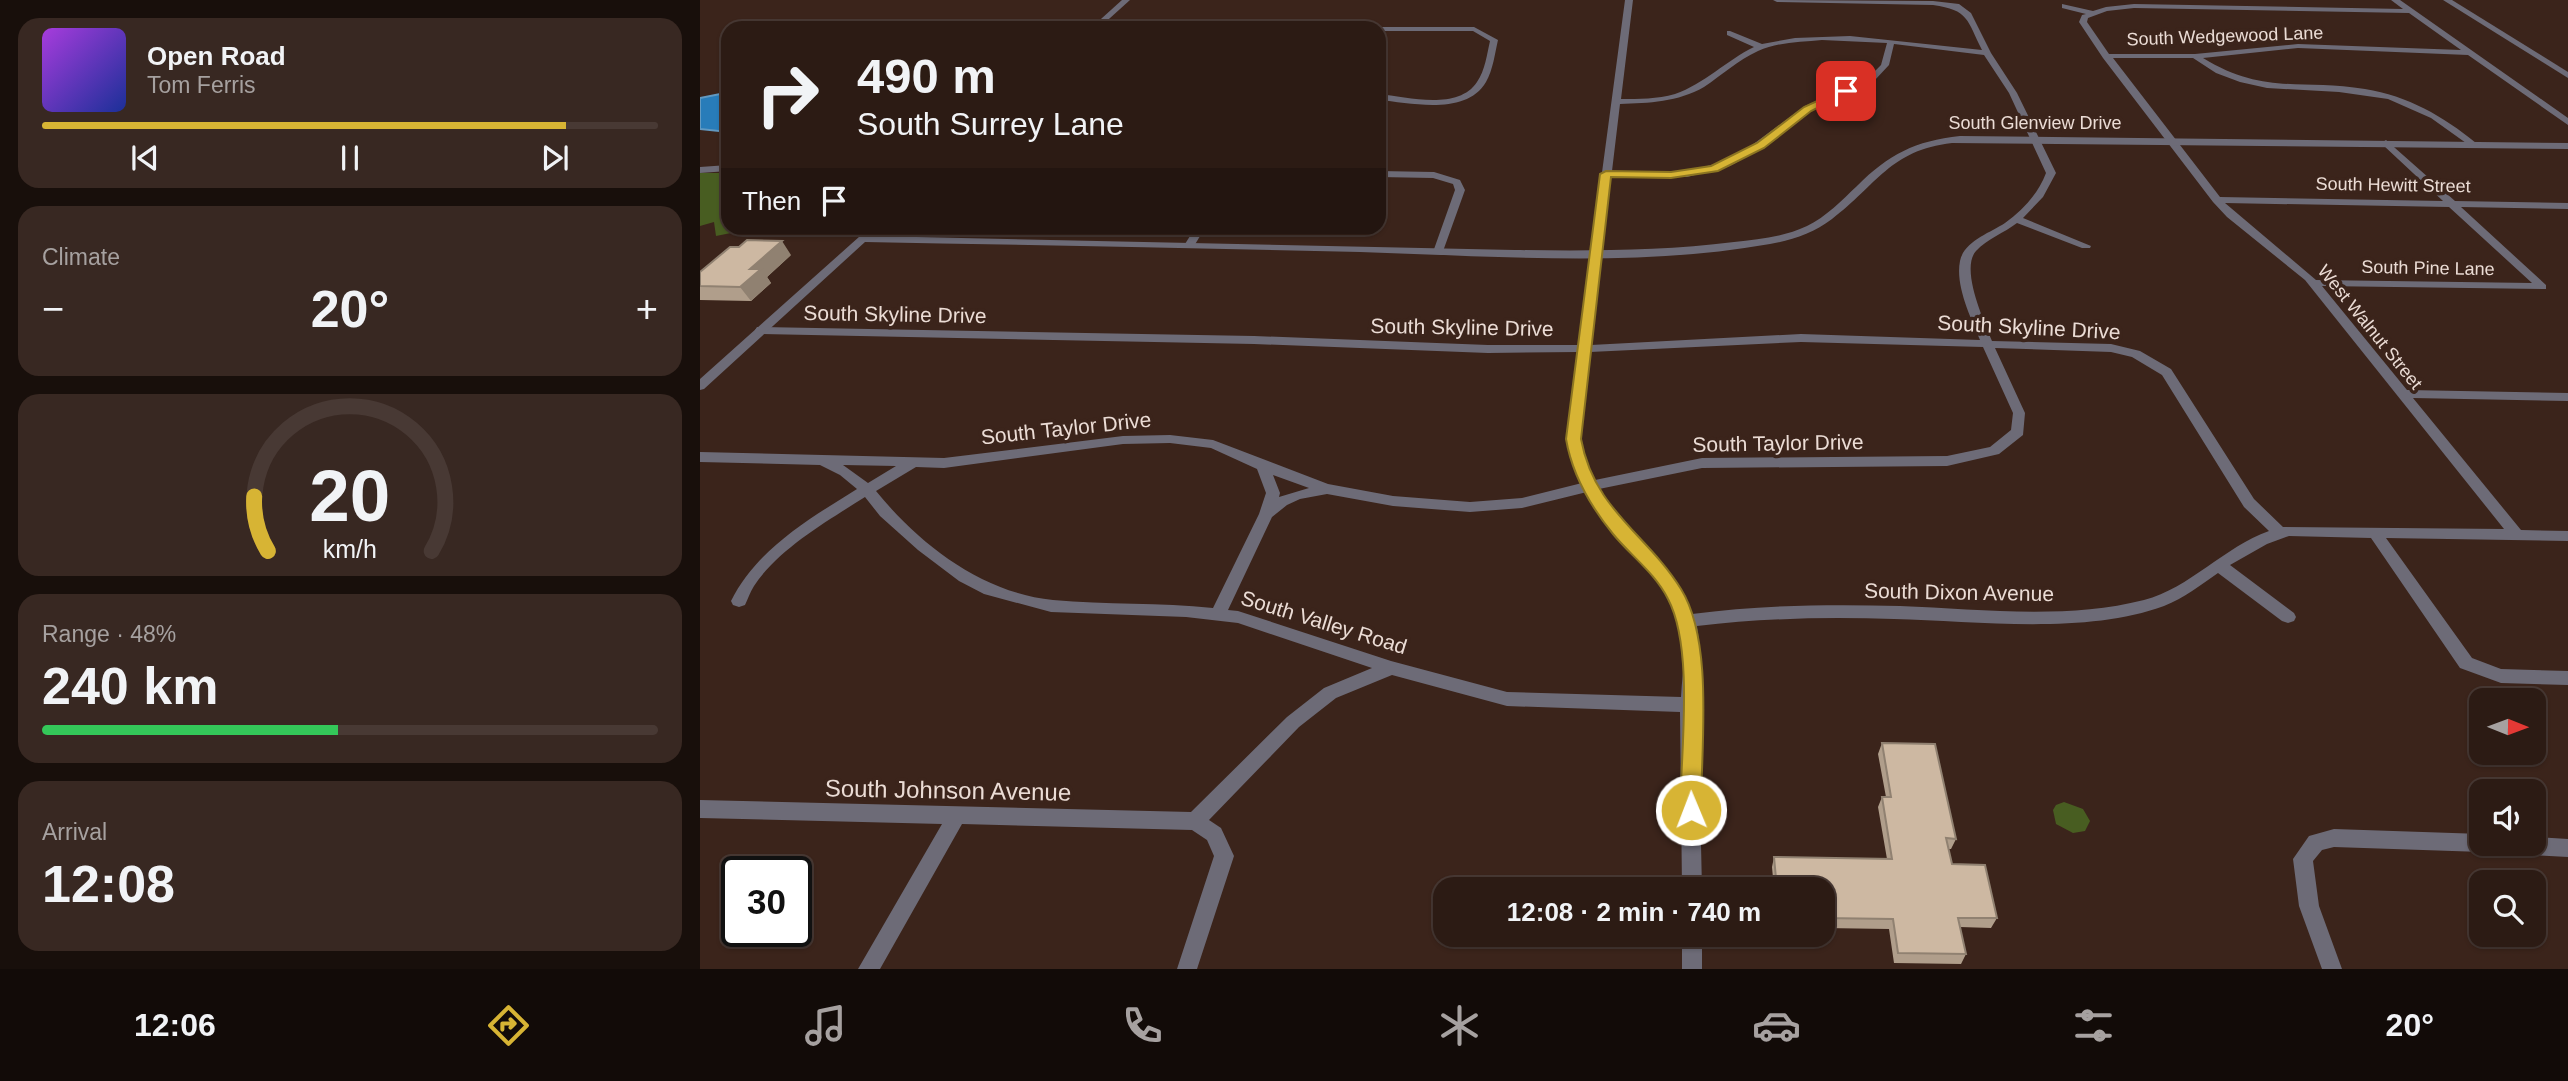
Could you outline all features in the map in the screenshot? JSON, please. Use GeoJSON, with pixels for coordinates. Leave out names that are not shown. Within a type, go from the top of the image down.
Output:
{"type":"FeatureCollection","features":[{"type":"Feature","properties":{"kind":"street"},"geometry":{"type":"LineString","coordinates":[[1103,21],[1126,0]]}},
{"type":"Feature","properties":{"kind":"street"},"geometry":{"type":"LineString","coordinates":[[1629,0],[1582,349],[1573,439],[1576,457],[1590,487],[1619,531],[1656,567],[1675,593],[1687,621],[1692,649],[1689,705],[1692,877]]}},
{"type":"Feature","properties":{"kind":"street"},"geometry":{"type":"LineString","coordinates":[[1777,0],[1933,3],[1956,6],[1968,15],[1977,28],[1987,53],[2013,93],[2051,173],[2039,196],[2016,219],[2086,246]]}},
{"type":"Feature","properties":{"kind":"street"},"geometry":{"type":"LineString","coordinates":[[2395,0],[2568,122]]}},
{"type":"Feature","properties":{"kind":"street"},"geometry":{"type":"LineString","coordinates":[[2447,0],[2568,76]]}},
{"type":"Feature","properties":{"kind":"street"},"geometry":{"type":"LineString","coordinates":[[2065,6],[2087,17],[2134,6],[2410,11]]}},
{"type":"Feature","properties":{"kind":"street","name":"West Walnut Street"},"geometry":{"type":"LineString","coordinates":[[2087,17],[2106,56],[2217,200],[2231,215],[2314,284],[2517,535]]}},
{"type":"Feature","properties":{"kind":"street"},"geometry":{"type":"LineString","coordinates":[[1386,29],[1474,29],[1494,40],[1482,82],[1467,95],[1441,101],[1386,97]]}},
{"type":"Feature","properties":{"kind":"street"},"geometry":{"type":"LineString","coordinates":[[1730,33],[1761,47]]}},
{"type":"Feature","properties":{"kind":"street"},"geometry":{"type":"LineString","coordinates":[[1615,102],[1664,98],[1688,92],[1761,47],[1825,37],[1987,53]]}},
{"type":"Feature","properties":{"kind":"street"},"geometry":{"type":"LineString","coordinates":[[1606,174],[1688,174],[1714,169],[1761,145],[1807,109],[1871,79],[1886,66],[1891,42]]}},
{"type":"Feature","properties":{"kind":"street","name":"South Wedgewood Lane"},"geometry":{"type":"LineString","coordinates":[[2106,56],[2195,56],[2298,46],[2470,53]]}},
{"type":"Feature","properties":{"kind":"street"},"geometry":{"type":"LineString","coordinates":[[2195,56],[2232,79],[2255,86],[2357,92],[2391,97],[2440,119],[2473,145]]}},
{"type":"Feature","properties":{"kind":"street","name":"South Glenview Drive"},"geometry":{"type":"LineString","coordinates":[[863,239],[1190,244],[1595,255],[1730,245],[1789,236],[1830,217],[1899,156],[1921,145],[1960,139],[2568,146]]}},
{"type":"Feature","properties":{"kind":"street"},"geometry":{"type":"LineString","coordinates":[[2386,144],[2451,203]]}},
{"type":"Feature","properties":{"kind":"street"},"geometry":{"type":"LineString","coordinates":[[700,170],[721,168]]}},
{"type":"Feature","properties":{"kind":"street"},"geometry":{"type":"LineString","coordinates":[[1386,174],[1434,175],[1457,181],[1460,190],[1438,252]]}},
{"type":"Feature","properties":{"kind":"street","name":"South Hewitt Street"},"geometry":{"type":"LineString","coordinates":[[2217,200],[2568,206]]}},
{"type":"Feature","properties":{"kind":"street","name":"South Pine Lane"},"geometry":{"type":"LineString","coordinates":[[2314,284],[2542,287],[2451,203]]}},
{"type":"Feature","properties":{"kind":"street","name":"South Taylor Drive"},"geometry":{"type":"LineString","coordinates":[[700,457],[944,463],[1123,440],[1170,439],[1213,444],[1263,466],[1327,489],[1393,501],[1470,507],[1522,503],[1636,475],[1703,463],[1893,463],[1958,459],[1994,451],[2018,432],[2019,412],[1968,293],[1964,271],[1966,258],[1973,248],[2016,219]]}},
{"type":"Feature","properties":{"kind":"street"},"geometry":{"type":"LineString","coordinates":[[700,386],[867,235]]}},
{"type":"Feature","properties":{"kind":"street"},"geometry":{"type":"LineString","coordinates":[[1190,244],[1196,235]]}},
{"type":"Feature","properties":{"kind":"street","name":"South Skyline Drive"},"geometry":{"type":"LineString","coordinates":[[761,330],[1582,349],[1801,338],[2111,348],[2132,352],[2154,362],[2167,372],[2249,503],[2280,533]]}},
{"type":"Feature","properties":{"kind":"street"},"geometry":{"type":"LineString","coordinates":[[2402,394],[2568,397]]}},
{"type":"Feature","properties":{"kind":"street","name":"South Valley Road"},"geometry":{"type":"LineString","coordinates":[[822,460],[845,472],[867,490],[885,512],[923,546],[964,577],[989,590],[1051,606],[1218,613],[1238,617],[1391,668],[1507,699],[1689,705]]}},
{"type":"Feature","properties":{"kind":"street"},"geometry":{"type":"LineString","coordinates":[[739,601],[742,590],[768,560],[867,490],[913,462]]}},
{"type":"Feature","properties":{"kind":"street"},"geometry":{"type":"LineString","coordinates":[[1218,613],[1266,514],[1272,493],[1263,466]]}},
{"type":"Feature","properties":{"kind":"street","name":"South Taylor Drive"},"geometry":{"type":"LineString","coordinates":[[1266,514],[1282,501],[1327,489]]}},
{"type":"Feature","properties":{"kind":"street","name":"South Dixon Avenue"},"geometry":{"type":"LineString","coordinates":[[1687,621],[1743,613],[1810,610],[2023,618],[2144,606],[2170,597],[2253,544],[2288,531],[2568,536]]}},
{"type":"Feature","properties":{"kind":"street"},"geometry":{"type":"LineString","coordinates":[[2375,533],[2466,663],[2501,676],[2568,678]]}},
{"type":"Feature","properties":{"kind":"street"},"geometry":{"type":"LineString","coordinates":[[2220,566],[2288,617]]}},
{"type":"Feature","properties":{"kind":"street"},"geometry":{"type":"LineString","coordinates":[[1187,969],[1224,856],[1214,834],[1195,821],[1293,722],[1329,693],[1391,668]]}},
{"type":"Feature","properties":{"kind":"street","name":"South Johnson Avenue"},"geometry":{"type":"LineString","coordinates":[[700,808],[1195,821]]}},
{"type":"Feature","properties":{"kind":"street"},"geometry":{"type":"LineString","coordinates":[[869,969],[958,814]]}},
{"type":"Feature","properties":{"kind":"street"},"geometry":{"type":"LineString","coordinates":[[2332,969],[2304,884],[2303,859],[2316,842],[2334,838],[2469,843]]}},
{"type":"Feature","properties":{"kind":"street"},"geometry":{"type":"LineString","coordinates":[[2546,847],[2568,848]]}},
{"type":"Feature","properties":{"kind":"street"},"geometry":{"type":"LineString","coordinates":[[1692,947],[1692,969]]}},
{"type":"Feature","properties":{"kind":"green space"},"geometry":{"type":"Polygon","coordinates":[[[700,173],[721,173],[721,235],[716,236],[714,222],[700,226],[700,173]]]}},
{"type":"Feature","properties":{"kind":"green space"},"geometry":{"type":"Polygon","coordinates":[[[2064,802],[2083,809],[2090,821],[2085,831],[2073,833],[2056,824],[2053,810],[2056,805],[2064,802]]]}},
{"type":"Feature","properties":{"kind":"water"},"geometry":{"type":"Polygon","coordinates":[[[721,94],[721,131],[700,129],[700,98],[721,94]]]}},
{"type":"Feature","properties":{"kind":"building"},"geometry":{"type":"Polygon","coordinates":[[[747,240],[782,241],[750,269],[761,269],[740,287],[700,286],[700,272],[730,247],[739,247],[747,240]]]}},
{"type":"Feature","properties":{"kind":"building"},"geometry":{"type":"Polygon","coordinates":[[[1882,743],[1935,744],[1956,839],[1946,838],[1952,864],[1985,865],[1997,918],[1958,918],[1966,954],[1898,953],[1893,919],[1835,918],[1835,877],[1776,877],[1774,857],[1892,859],[1882,797],[1891,797],[1882,743]]]}},
{"type":"Feature","properties":{"kind":"route"},"geometry":{"type":"LineString","coordinates":[[1691,810],[1689,705],[1692,649],[1687,621],[1675,593],[1656,567],[1619,531],[1595,495],[1576,457],[1573,439],[1582,349],[1606,174],[1671,175],[1714,169],[1761,145],[1807,109],[1846,91]]}}]}
